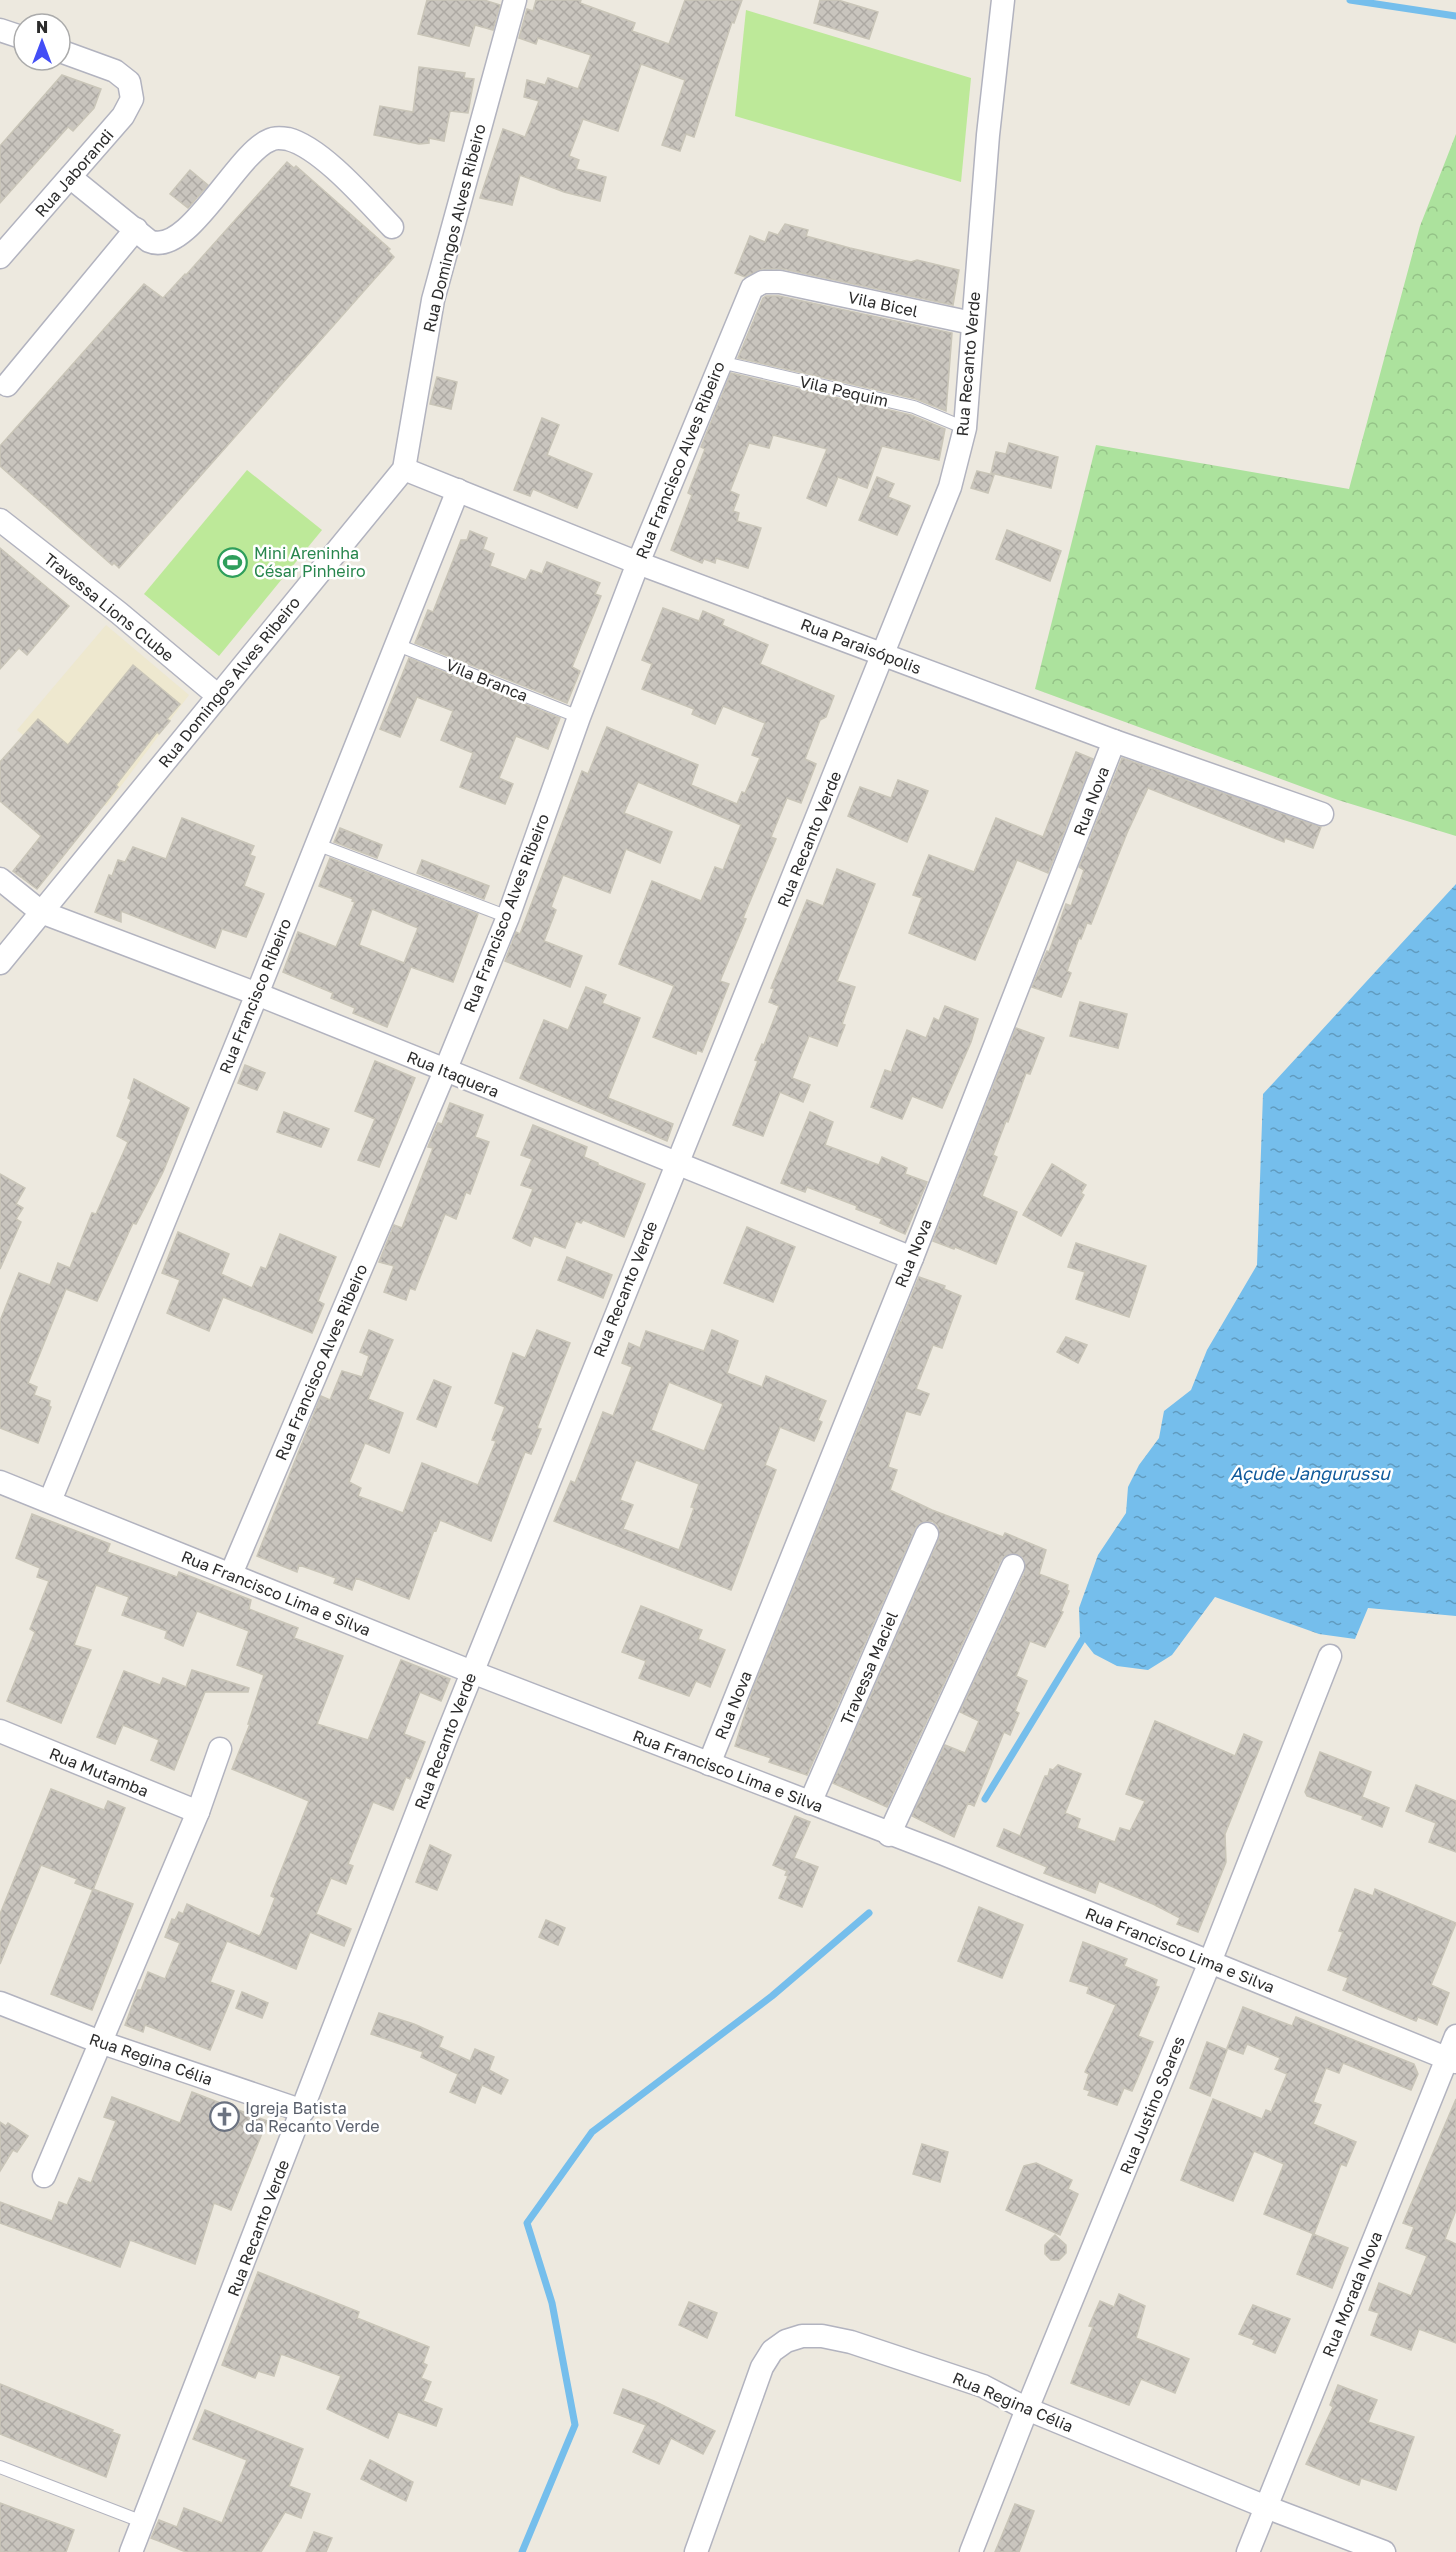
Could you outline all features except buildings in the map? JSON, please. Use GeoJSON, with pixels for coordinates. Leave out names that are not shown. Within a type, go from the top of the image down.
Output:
{"type":"FeatureCollection","features":[{"type":"Feature","properties":{"kind":"street","name":"Rua Domingos Alves Ribeiro"},"geometry":{"type":"LineString","coordinates":[[0,963],[404,468],[434,300],[515,0]]}},
{"type":"Feature","properties":{"kind":"street","name":"Rua Recanto Verde"},"geometry":{"type":"LineString","coordinates":[[131,2552],[472,1672],[676,1161],[884,655],[950,487],[965,428],[988,135],[1003,0]]}},
{"type":"Feature","properties":{"kind":"street","name":"Rua Jaborandi"},"geometry":{"type":"LineString","coordinates":[[0,257],[128,110],[132,99],[129,82],[115,71],[72,55]]}},
{"type":"Feature","properties":{"kind":"street"},"geometry":{"type":"LineString","coordinates":[[70,177],[155,243],[171,241],[189,226],[261,145],[278,138],[304,145],[350,183],[392,227]]}},
{"type":"Feature","properties":{"kind":"street"},"geometry":{"type":"LineString","coordinates":[[7,386],[136,230]]}},
{"type":"Feature","properties":{"kind":"street","name":"Rua Francisco Alves Ribeiro"},"geometry":{"type":"LineString","coordinates":[[231,1575],[508,917],[579,717],[638,563],[752,288],[763,282],[794,285]]}},
{"type":"Feature","properties":{"kind":"street","name":"Vila Bicel"},"geometry":{"type":"LineString","coordinates":[[794,285],[972,323]]}},
{"type":"Feature","properties":{"kind":"street","name":"Rua Paraisópolis"},"geometry":{"type":"LineString","coordinates":[[404,468],[638,563],[1114,741],[1322,814]]}},
{"type":"Feature","properties":{"kind":"street","name":"Rua Francisco Ribeiro"},"geometry":{"type":"LineString","coordinates":[[50,1501],[257,994],[458,490]]}},
{"type":"Feature","properties":{"kind":"street","name":"Travessa Lions Clube"},"geometry":{"type":"LineString","coordinates":[[0,520],[119,613],[217,695]]}},
{"type":"Feature","properties":{"kind":"street","name":"Rua Nova"},"geometry":{"type":"LineString","coordinates":[[709,1764],[912,1258],[1114,741]]}},
{"type":"Feature","properties":{"kind":"street","name":"Rua Itaquera"},"geometry":{"type":"LineString","coordinates":[[0,879],[41,912],[257,994],[912,1258]]}},
{"type":"Feature","properties":{"kind":"street","name":"Rua Francisco Lima e Silva"},"geometry":{"type":"LineString","coordinates":[[0,1482],[472,1672],[889,1835],[944,1854],[1451,2060]]}},
{"type":"Feature","properties":{"kind":"street","name":"Travessa Maciel"},"geometry":{"type":"LineString","coordinates":[[810,1803],[927,1533]]}},
{"type":"Feature","properties":{"kind":"street"},"geometry":{"type":"LineString","coordinates":[[889,1835],[1013,1566]]}},
{"type":"Feature","properties":{"kind":"street","name":"Rua Justino Soares"},"geometry":{"type":"LineString","coordinates":[[971,2552],[1210,1962],[1329,1656]]}},
{"type":"Feature","properties":{"kind":"street","name":"Rua Mutamba"},"geometry":{"type":"LineString","coordinates":[[0,1731],[198,1812]]}},
{"type":"Feature","properties":{"kind":"street"},"geometry":{"type":"LineString","coordinates":[[44,2176],[198,1812],[220,1749]]}},
{"type":"Feature","properties":{"kind":"street","name":"Rua Regina Célia"},"geometry":{"type":"LineString","coordinates":[[0,2003],[100,2042],[303,2111]]}},
{"type":"Feature","properties":{"kind":"street","name":"Rua Morada Nova"},"geometry":{"type":"LineString","coordinates":[[1248,2552],[1451,2060],[1456,2036]]}},
{"type":"Feature","properties":{"kind":"street","name":"Rua Regina Célia"},"geometry":{"type":"LineString","coordinates":[[696,2552],[762,2367],[772,2351],[786,2341],[802,2336],[822,2336],[851,2342],[982,2386],[1027,2409],[1266,2507],[1384,2552]]}},
{"type":"Feature","properties":{"kind":"lane","name":"Vila Pequim"},"geometry":{"type":"LineString","coordinates":[[720,362],[914,407],[965,428]]}},
{"type":"Feature","properties":{"kind":"lane","name":"Vila Branca"},"geometry":{"type":"LineString","coordinates":[[395,644],[579,717]]}},
{"type":"Feature","properties":{"kind":"lane"},"geometry":{"type":"LineString","coordinates":[[316,844],[508,917]]}},
{"type":"Feature","properties":{"kind":"lane"},"geometry":{"type":"LineString","coordinates":[[0,2467],[143,2522]]}},
{"type":"Feature","properties":{"kind":"shaded area"},"geometry":{"type":"Polygon","coordinates":[[[106,625],[189,695],[106,806],[17,730],[106,625]]]}},
{"type":"Feature","properties":{"kind":"green space"},"geometry":{"type":"Polygon","coordinates":[[[746,10],[971,78],[961,182],[735,116],[746,10]]]}},
{"type":"Feature","properties":{"kind":"green space"},"geometry":{"type":"Polygon","coordinates":[[[1456,134],[1456,836],[1338,800],[1035,689],[1096,445],[1349,489],[1420,226],[1456,134]]]}},
{"type":"Feature","properties":{"kind":"green space","name":"Mini Areninha César Pinheiro"},"geometry":{"type":"Polygon","coordinates":[[[247,470],[322,530],[219,656],[144,594],[247,470]]]}},
{"type":"Feature","properties":{"kind":"water","name":"Açude Jangurussu"},"geometry":{"type":"Polygon","coordinates":[[[1456,884],[1456,1616],[1368,1608],[1355,1639],[1319,1634],[1215,1597],[1172,1655],[1148,1670],[1117,1666],[1094,1654],[1080,1636],[1079,1608],[1098,1555],[1126,1513],[1128,1487],[1139,1465],[1159,1438],[1164,1411],[1191,1390],[1207,1350],[1257,1265],[1263,1094],[1456,884]]]}},
{"type":"Feature","properties":{"kind":"waterway"},"geometry":{"type":"LineString","coordinates":[[1350,0],[1456,16]]}},
{"type":"Feature","properties":{"kind":"waterway"},"geometry":{"type":"LineString","coordinates":[[985,1799],[1087,1632]]}},
{"type":"Feature","properties":{"kind":"waterway"},"geometry":{"type":"LineString","coordinates":[[522,2552],[575,2425],[552,2303],[527,2223],[592,2132],[772,1996],[869,1913]]}},
{"type":"Feature","properties":{"kind":"place","name":"Mini Areninha César Pinheiro"},"geometry":{"type":"Point","coordinates":[233,562]}},
{"type":"Feature","properties":{"kind":"place","name":"Igreja Batista da Recanto Verde"},"geometry":{"type":"Point","coordinates":[224,2117]}}]}
